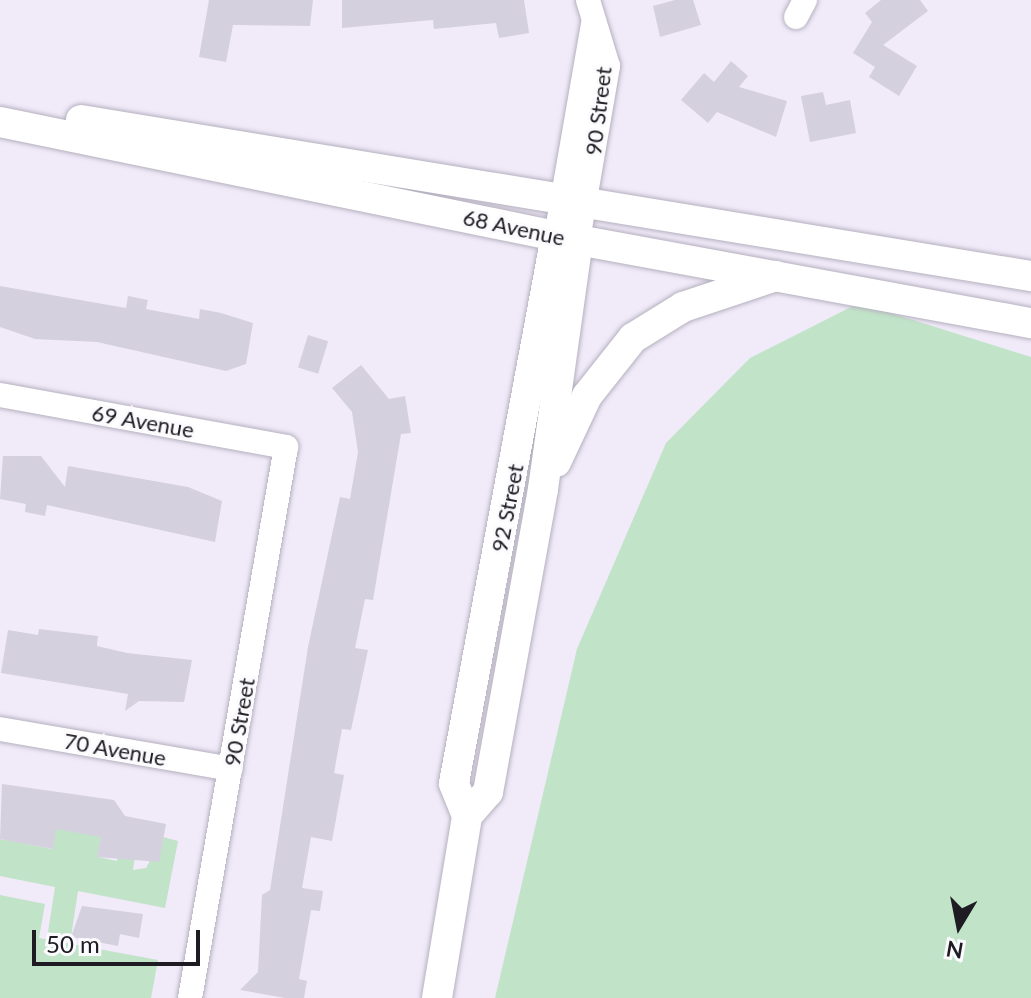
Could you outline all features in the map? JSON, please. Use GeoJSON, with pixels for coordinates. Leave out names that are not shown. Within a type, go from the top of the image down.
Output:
{"type":"FeatureCollection","features":[{"type":"Feature","properties":{"kind":"main road","name":"68 Avenue"},"geometry":{"type":"LineString","coordinates":[[0,109],[1031,276]]}},
{"type":"Feature","properties":{"kind":"main road","name":"68 Avenue"},"geometry":{"type":"LineString","coordinates":[[0,122],[567,238],[1031,323]]}},
{"type":"Feature","properties":{"kind":"main road","name":"92 Street"},"geometry":{"type":"LineString","coordinates":[[467,816],[488,792],[543,489],[567,238]]}},
{"type":"Feature","properties":{"kind":"main road","name":"92 Street"},"geometry":{"type":"LineString","coordinates":[[437,998],[467,816],[454,783],[567,238]]}},
{"type":"Feature","properties":{"kind":"main road"},"geometry":{"type":"LineString","coordinates":[[543,489],[587,396],[633,338],[683,307],[778,276]]}},
{"type":"Feature","properties":{"kind":"street","name":"90 Street"},"geometry":{"type":"LineString","coordinates":[[573,200],[591,10]]}},
{"type":"Feature","properties":{"kind":"street","name":"92 Street"},"geometry":{"type":"LineString","coordinates":[[567,238],[573,200]]}},
{"type":"Feature","properties":{"kind":"street","name":"69 Avenue"},"geometry":{"type":"LineString","coordinates":[[0,395],[286,447]]}},
{"type":"Feature","properties":{"kind":"street","name":"90 Street"},"geometry":{"type":"LineString","coordinates":[[190,998],[286,447]]}},
{"type":"Feature","properties":{"kind":"street","name":"70 Avenue"},"geometry":{"type":"LineString","coordinates":[[0,729],[231,769]]}},
{"type":"Feature","properties":{"kind":"green space"},"geometry":{"type":"Polygon","coordinates":[[[859,303],[1031,357],[1031,998],[495,998],[577,649],[666,443],[750,358],[859,303]]]}},
{"type":"Feature","properties":{"kind":"green space"},"geometry":{"type":"Polygon","coordinates":[[[32,815],[27,844],[52,849],[52,828],[103,824],[98,857],[117,861],[123,827],[139,831],[133,870],[146,868],[163,837],[178,841],[165,908],[78,891],[71,937],[48,932],[55,887],[0,876],[0,839],[18,842],[32,815]]]}},
{"type":"Feature","properties":{"kind":"green space"},"geometry":{"type":"Polygon","coordinates":[[[0,895],[45,904],[39,938],[158,960],[151,998],[0,998],[0,895]]]}},
{"type":"Feature","properties":{"kind":"building"},"geometry":{"type":"Polygon","coordinates":[[[209,0],[313,0],[310,26],[233,25],[226,62],[199,57],[209,0]]]}},
{"type":"Feature","properties":{"kind":"building"},"geometry":{"type":"Polygon","coordinates":[[[342,0],[524,0],[529,33],[499,38],[496,23],[434,29],[433,20],[342,28],[342,0]]]}},
{"type":"Feature","properties":{"kind":"building"},"geometry":{"type":"Polygon","coordinates":[[[675,0],[693,0],[701,25],[660,37],[653,6],[675,0]]]}},
{"type":"Feature","properties":{"kind":"building"},"geometry":{"type":"Polygon","coordinates":[[[881,0],[920,0],[928,11],[883,45],[917,66],[899,96],[869,77],[875,67],[853,53],[872,22],[865,13],[881,0]]]}},
{"type":"Feature","properties":{"kind":"building"},"geometry":{"type":"Polygon","coordinates":[[[731,61],[748,76],[739,87],[787,101],[776,137],[717,112],[708,123],[681,100],[704,73],[714,82],[731,61]]]}},
{"type":"Feature","properties":{"kind":"building"},"geometry":{"type":"Polygon","coordinates":[[[823,92],[826,105],[850,100],[856,133],[810,142],[801,96],[823,92]]]}},
{"type":"Feature","properties":{"kind":"building"},"geometry":{"type":"Polygon","coordinates":[[[0,286],[126,308],[128,296],[148,300],[146,309],[199,319],[200,309],[253,323],[246,364],[226,371],[97,342],[35,339],[0,327],[0,286]]]}},
{"type":"Feature","properties":{"kind":"building"},"geometry":{"type":"Polygon","coordinates":[[[308,335],[328,341],[318,374],[298,368],[308,335]]]}},
{"type":"Feature","properties":{"kind":"building"},"geometry":{"type":"Polygon","coordinates":[[[361,365],[389,399],[405,396],[411,433],[401,434],[373,600],[365,599],[355,648],[368,650],[351,730],[342,729],[334,773],[344,775],[332,841],[311,837],[302,888],[323,891],[320,911],[311,910],[299,979],[307,981],[304,998],[285,998],[240,990],[258,972],[262,895],[270,890],[308,647],[340,497],[350,499],[358,452],[352,412],[332,388],[361,365]]]}},
{"type":"Feature","properties":{"kind":"building"},"geometry":{"type":"Polygon","coordinates":[[[3,456],[41,456],[65,487],[68,466],[188,487],[222,501],[215,542],[47,505],[45,516],[25,512],[26,504],[0,499],[3,456]]]}},
{"type":"Feature","properties":{"kind":"building"},"geometry":{"type":"Polygon","coordinates":[[[39,629],[98,636],[97,646],[127,653],[192,660],[184,702],[139,701],[125,711],[128,694],[1,673],[8,630],[38,635],[39,629]]]}},
{"type":"Feature","properties":{"kind":"building"},"geometry":{"type":"Polygon","coordinates":[[[2,784],[114,800],[125,816],[166,824],[159,862],[97,857],[101,837],[56,829],[53,849],[0,839],[2,784]]]}},
{"type":"Feature","properties":{"kind":"building"},"geometry":{"type":"Polygon","coordinates":[[[82,906],[143,914],[139,938],[120,934],[118,946],[71,937],[82,906]]]}}]}
